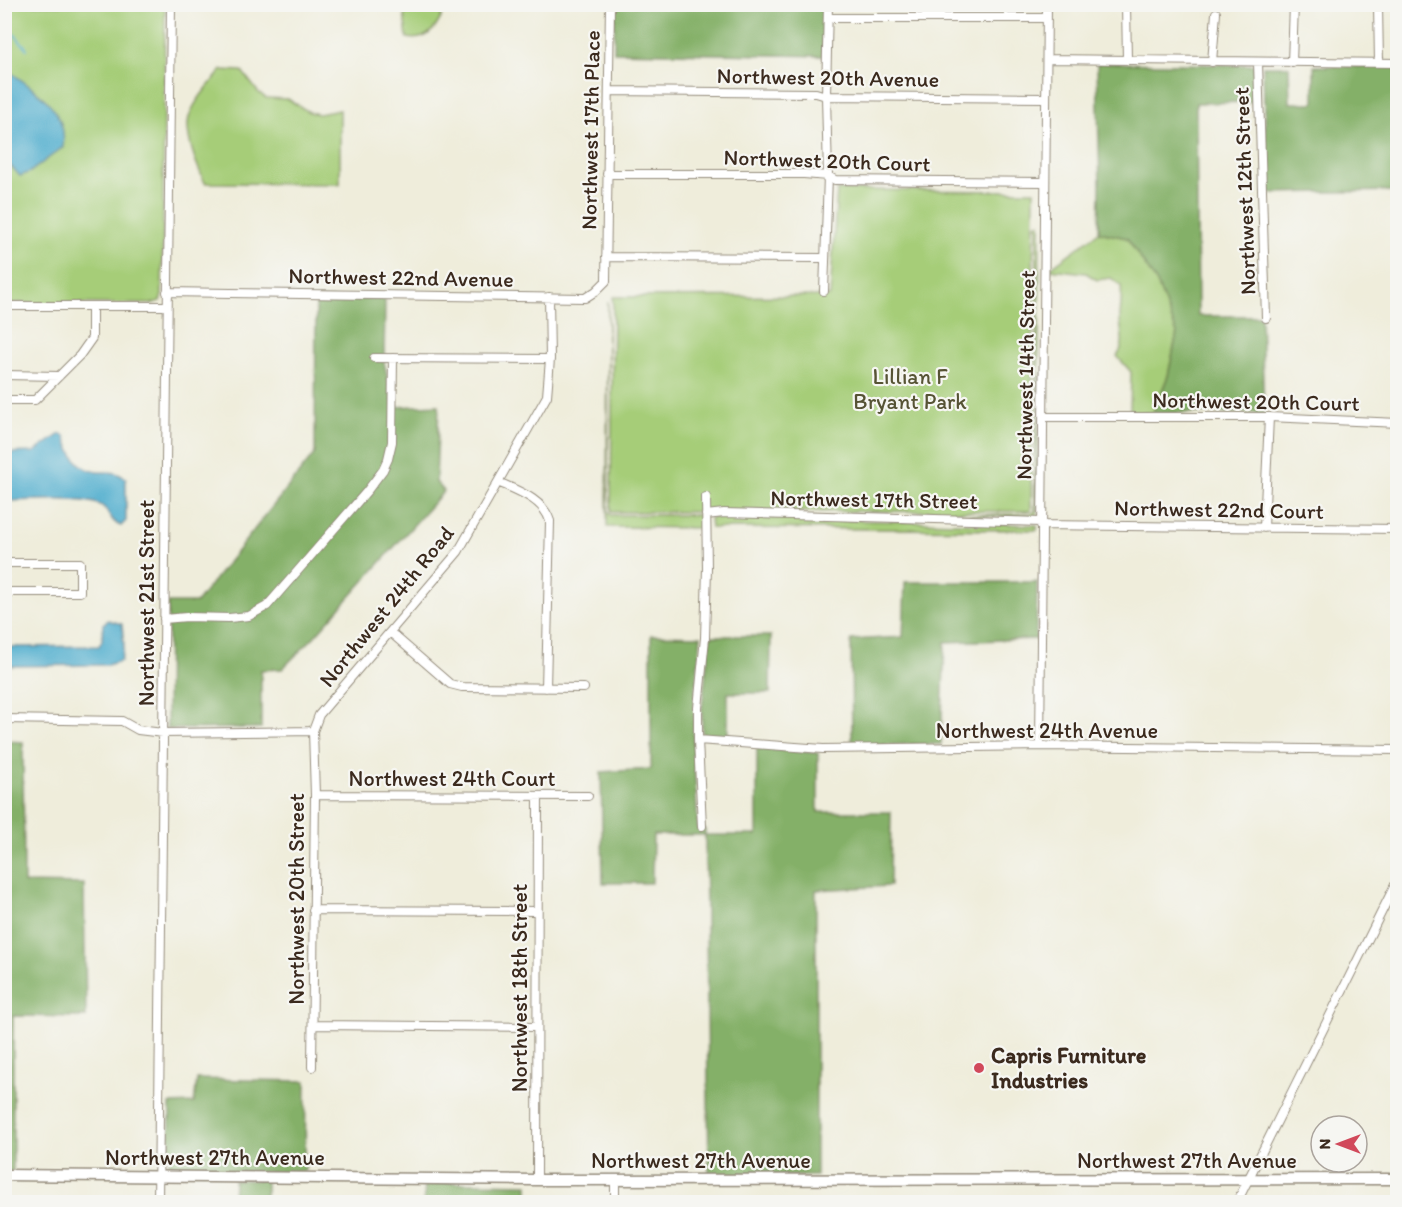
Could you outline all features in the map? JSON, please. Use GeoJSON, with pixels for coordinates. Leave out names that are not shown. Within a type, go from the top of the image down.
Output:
{"type":"FeatureCollection","features":[{"type":"Feature","properties":{"kind":"street","name":"Northwest 21st Street"},"geometry":{"type":"LineString","coordinates":[[158,1203],[171,4]]}},
{"type":"Feature","properties":{"kind":"street","name":"Northwest 17th Place"},"geometry":{"type":"LineString","coordinates":[[606,257],[610,4]]}},
{"type":"Feature","properties":{"kind":"street"},"geometry":{"type":"LineString","coordinates":[[824,291],[828,176],[826,96],[828,4]]}},
{"type":"Feature","properties":{"kind":"street","name":"Northwest 14th Street"},"geometry":{"type":"LineString","coordinates":[[1040,746],[1047,4]]}},
{"type":"Feature","properties":{"kind":"street"},"geometry":{"type":"LineString","coordinates":[[1126,4],[1127,60]]}},
{"type":"Feature","properties":{"kind":"street"},"geometry":{"type":"LineString","coordinates":[[1292,63],[1294,4]]}},
{"type":"Feature","properties":{"kind":"street"},"geometry":{"type":"LineString","coordinates":[[1378,4],[1379,63]]}},
{"type":"Feature","properties":{"kind":"street"},"geometry":{"type":"LineString","coordinates":[[1212,62],[1216,13]]}},
{"type":"Feature","properties":{"kind":"street"},"geometry":{"type":"LineString","coordinates":[[828,18],[1047,18]]}},
{"type":"Feature","properties":{"kind":"street"},"geometry":{"type":"LineString","coordinates":[[1047,59],[1398,63]]}},
{"type":"Feature","properties":{"kind":"street","name":"Northwest 12th Street"},"geometry":{"type":"LineString","coordinates":[[1258,62],[1266,318]]}},
{"type":"Feature","properties":{"kind":"street","name":"Northwest 20th Avenue"},"geometry":{"type":"LineString","coordinates":[[609,91],[1046,98]]}},
{"type":"Feature","properties":{"kind":"street","name":"Northwest 20th Court"},"geometry":{"type":"LineString","coordinates":[[608,174],[828,176],[835,180],[1045,182]]}},
{"type":"Feature","properties":{"kind":"street","name":"Northwest 22nd Avenue"},"geometry":{"type":"LineString","coordinates":[[167,292],[585,298],[606,281],[606,257]]}},
{"type":"Feature","properties":{"kind":"street"},"geometry":{"type":"LineString","coordinates":[[606,257],[825,258]]}},
{"type":"Feature","properties":{"kind":"street","name":"Northwest 24th Road"},"geometry":{"type":"LineString","coordinates":[[314,731],[319,715],[458,552],[547,396],[550,359],[549,297]]}},
{"type":"Feature","properties":{"kind":"street"},"geometry":{"type":"LineString","coordinates":[[4,306],[166,306]]}},
{"type":"Feature","properties":{"kind":"street"},"geometry":{"type":"LineString","coordinates":[[4,400],[35,400],[80,355],[92,338],[92,306]]}},
{"type":"Feature","properties":{"kind":"street"},"geometry":{"type":"LineString","coordinates":[[374,358],[550,359]]}},
{"type":"Feature","properties":{"kind":"street"},"geometry":{"type":"LineString","coordinates":[[164,619],[249,616],[267,606],[383,470],[392,442],[393,358]]}},
{"type":"Feature","properties":{"kind":"street"},"geometry":{"type":"LineString","coordinates":[[4,375],[59,376]]}},
{"type":"Feature","properties":{"kind":"street","name":"Northwest 20th Court"},"geometry":{"type":"LineString","coordinates":[[1042,417],[1269,417],[1398,423]]}},
{"type":"Feature","properties":{"kind":"street"},"geometry":{"type":"LineString","coordinates":[[1264,528],[1269,417]]}},
{"type":"Feature","properties":{"kind":"street"},"geometry":{"type":"LineString","coordinates":[[498,482],[527,495],[546,510],[550,521],[546,688]]}},
{"type":"Feature","properties":{"kind":"street"},"geometry":{"type":"LineString","coordinates":[[702,826],[698,708],[705,638],[706,497]]}},
{"type":"Feature","properties":{"kind":"street","name":"Northwest 17th Street"},"geometry":{"type":"LineString","coordinates":[[706,515],[724,513],[1041,524]]}},
{"type":"Feature","properties":{"kind":"street","name":"Northwest 22nd Court"},"geometry":{"type":"LineString","coordinates":[[1041,524],[1398,529]]}},
{"type":"Feature","properties":{"kind":"street"},"geometry":{"type":"LineString","coordinates":[[4,563],[81,562],[80,592],[4,592]]}},
{"type":"Feature","properties":{"kind":"street"},"geometry":{"type":"LineString","coordinates":[[390,632],[450,684],[462,687],[584,688]]}},
{"type":"Feature","properties":{"kind":"street"},"geometry":{"type":"LineString","coordinates":[[4,719],[122,721],[138,730],[163,733],[314,731]]}},
{"type":"Feature","properties":{"kind":"street","name":"Northwest 20th Street"},"geometry":{"type":"LineString","coordinates":[[312,1067],[314,731]]}},
{"type":"Feature","properties":{"kind":"street","name":"Northwest 24th Avenue"},"geometry":{"type":"LineString","coordinates":[[698,740],[823,749],[1040,746],[1398,750]]}},
{"type":"Feature","properties":{"kind":"street","name":"Northwest 24th Court"},"geometry":{"type":"LineString","coordinates":[[315,795],[588,796]]}},
{"type":"Feature","properties":{"kind":"street","name":"Northwest 18th Street"},"geometry":{"type":"LineString","coordinates":[[537,1180],[538,796]]}},
{"type":"Feature","properties":{"kind":"street"},"geometry":{"type":"LineString","coordinates":[[1237,1203],[1398,879]]}},
{"type":"Feature","properties":{"kind":"street"},"geometry":{"type":"LineString","coordinates":[[313,910],[537,911]]}},
{"type":"Feature","properties":{"kind":"street"},"geometry":{"type":"LineString","coordinates":[[314,1025],[537,1027]]}},
{"type":"Feature","properties":{"kind":"street","name":"Northwest 27th Avenue"},"geometry":{"type":"LineString","coordinates":[[4,1175],[537,1180],[1398,1179]]}},
{"type":"Feature","properties":{"kind":"street"},"geometry":{"type":"LineString","coordinates":[[615,1180],[615,1203]]}},
{"type":"Feature","properties":{"kind":"green space"},"geometry":{"type":"Polygon","coordinates":[[[403,4],[445,5],[433,30],[428,35],[415,39],[407,38],[403,4]]]}},
{"type":"Feature","properties":{"kind":"green space"},"geometry":{"type":"Polygon","coordinates":[[[5,5],[165,5],[162,296],[160,301],[151,304],[5,303],[5,5]]]}},
{"type":"Feature","properties":{"kind":"green space"},"geometry":{"type":"Polygon","coordinates":[[[615,5],[824,5],[823,56],[614,52],[615,5]]]}},
{"type":"Feature","properties":{"kind":"green space"},"geometry":{"type":"Polygon","coordinates":[[[1097,63],[1254,65],[1255,102],[1196,103],[1198,316],[1261,316],[1264,413],[1153,413],[1168,376],[1177,333],[1157,283],[1127,238],[1099,232],[1097,63]]]}},
{"type":"Feature","properties":{"kind":"green space"},"geometry":{"type":"Polygon","coordinates":[[[1263,66],[1289,66],[1290,103],[1314,103],[1314,66],[1397,67],[1397,191],[1266,193],[1263,66]]]}},
{"type":"Feature","properties":{"kind":"green space"},"geometry":{"type":"Polygon","coordinates":[[[222,70],[242,71],[258,92],[266,98],[288,99],[309,112],[319,114],[340,110],[340,184],[205,183],[191,146],[188,130],[189,116],[196,102],[222,70]]]}},
{"type":"Feature","properties":{"kind":"green space","name":"Lillian F Bryant Park"},"geometry":{"type":"Polygon","coordinates":[[[837,190],[1034,191],[1031,511],[611,512],[613,297],[830,296],[837,190]]]}},
{"type":"Feature","properties":{"kind":"green space"},"geometry":{"type":"Polygon","coordinates":[[[1037,223],[1040,223],[1037,518],[959,515],[1031,514],[1035,511],[1037,223]]]}},
{"type":"Feature","properties":{"kind":"green space"},"geometry":{"type":"Polygon","coordinates":[[[1099,232],[1127,238],[1157,283],[1177,333],[1168,376],[1153,413],[1130,413],[1131,372],[1117,356],[1122,346],[1121,286],[1111,278],[1097,280],[1086,273],[1049,269],[1099,232]]]}},
{"type":"Feature","properties":{"kind":"green space"},"geometry":{"type":"Polygon","coordinates":[[[316,299],[385,299],[384,362],[394,407],[439,405],[436,482],[444,491],[315,636],[282,669],[261,670],[261,728],[167,729],[168,603],[196,603],[315,453],[316,299]]]}},
{"type":"Feature","properties":{"kind":"green space"},"geometry":{"type":"Polygon","coordinates":[[[608,301],[608,512],[611,515],[702,515],[702,528],[607,527],[608,301]]]}},
{"type":"Feature","properties":{"kind":"green space"},"geometry":{"type":"Polygon","coordinates":[[[710,518],[1037,525],[1037,530],[711,528],[710,518]]]}},
{"type":"Feature","properties":{"kind":"green space"},"geometry":{"type":"Polygon","coordinates":[[[905,582],[1037,582],[1036,639],[945,642],[941,744],[852,745],[851,640],[903,637],[905,582]]]}},
{"type":"Feature","properties":{"kind":"green space"},"geometry":{"type":"Polygon","coordinates":[[[651,635],[701,636],[693,743],[698,829],[705,829],[705,835],[653,835],[652,883],[603,883],[601,772],[651,769],[651,635]]]}},
{"type":"Feature","properties":{"kind":"green space"},"geometry":{"type":"Polygon","coordinates":[[[710,636],[771,636],[770,693],[728,693],[728,738],[702,736],[702,708],[710,636]]]}},
{"type":"Feature","properties":{"kind":"green space"},"geometry":{"type":"Polygon","coordinates":[[[4,741],[23,742],[24,883],[84,884],[86,1017],[13,1016],[13,1171],[5,1171],[4,741]]]}},
{"type":"Feature","properties":{"kind":"green space"},"geometry":{"type":"Polygon","coordinates":[[[757,748],[818,753],[818,812],[891,812],[890,886],[816,890],[816,1176],[709,1176],[705,835],[757,835],[757,748]]]}},
{"type":"Feature","properties":{"kind":"green space"},"geometry":{"type":"Polygon","coordinates":[[[197,1079],[306,1081],[305,1172],[169,1172],[170,1104],[194,1103],[197,1079]]]}},
{"type":"Feature","properties":{"kind":"green space"},"geometry":{"type":"Polygon","coordinates":[[[234,1180],[266,1180],[266,1202],[233,1202],[234,1180]]]}},
{"type":"Feature","properties":{"kind":"green space"},"geometry":{"type":"Polygon","coordinates":[[[425,1182],[528,1184],[528,1202],[424,1202],[425,1182]]]}},
{"type":"Feature","properties":{"kind":"water"},"geometry":{"type":"Polygon","coordinates":[[[5,68],[46,100],[60,121],[63,133],[63,147],[30,172],[20,176],[10,165],[5,154],[5,68]]]}},
{"type":"Feature","properties":{"kind":"water"},"geometry":{"type":"Polygon","coordinates":[[[60,434],[65,436],[76,460],[86,468],[92,471],[116,473],[126,479],[126,521],[121,526],[102,506],[94,503],[70,500],[5,501],[5,453],[34,452],[60,434]]]}},
{"type":"Feature","properties":{"kind":"water"},"geometry":{"type":"Polygon","coordinates":[[[108,620],[122,624],[124,645],[121,661],[107,665],[5,666],[5,647],[99,646],[102,640],[103,624],[108,620]]]}},
{"type":"Feature","properties":{"kind":"waterway"},"geometry":{"type":"LineString","coordinates":[[4,27],[27,49]]}},
{"type":"Feature","properties":{"kind":"place","name":"Capris Furniture Industries"},"geometry":{"type":"Point","coordinates":[979,1068]}}]}
